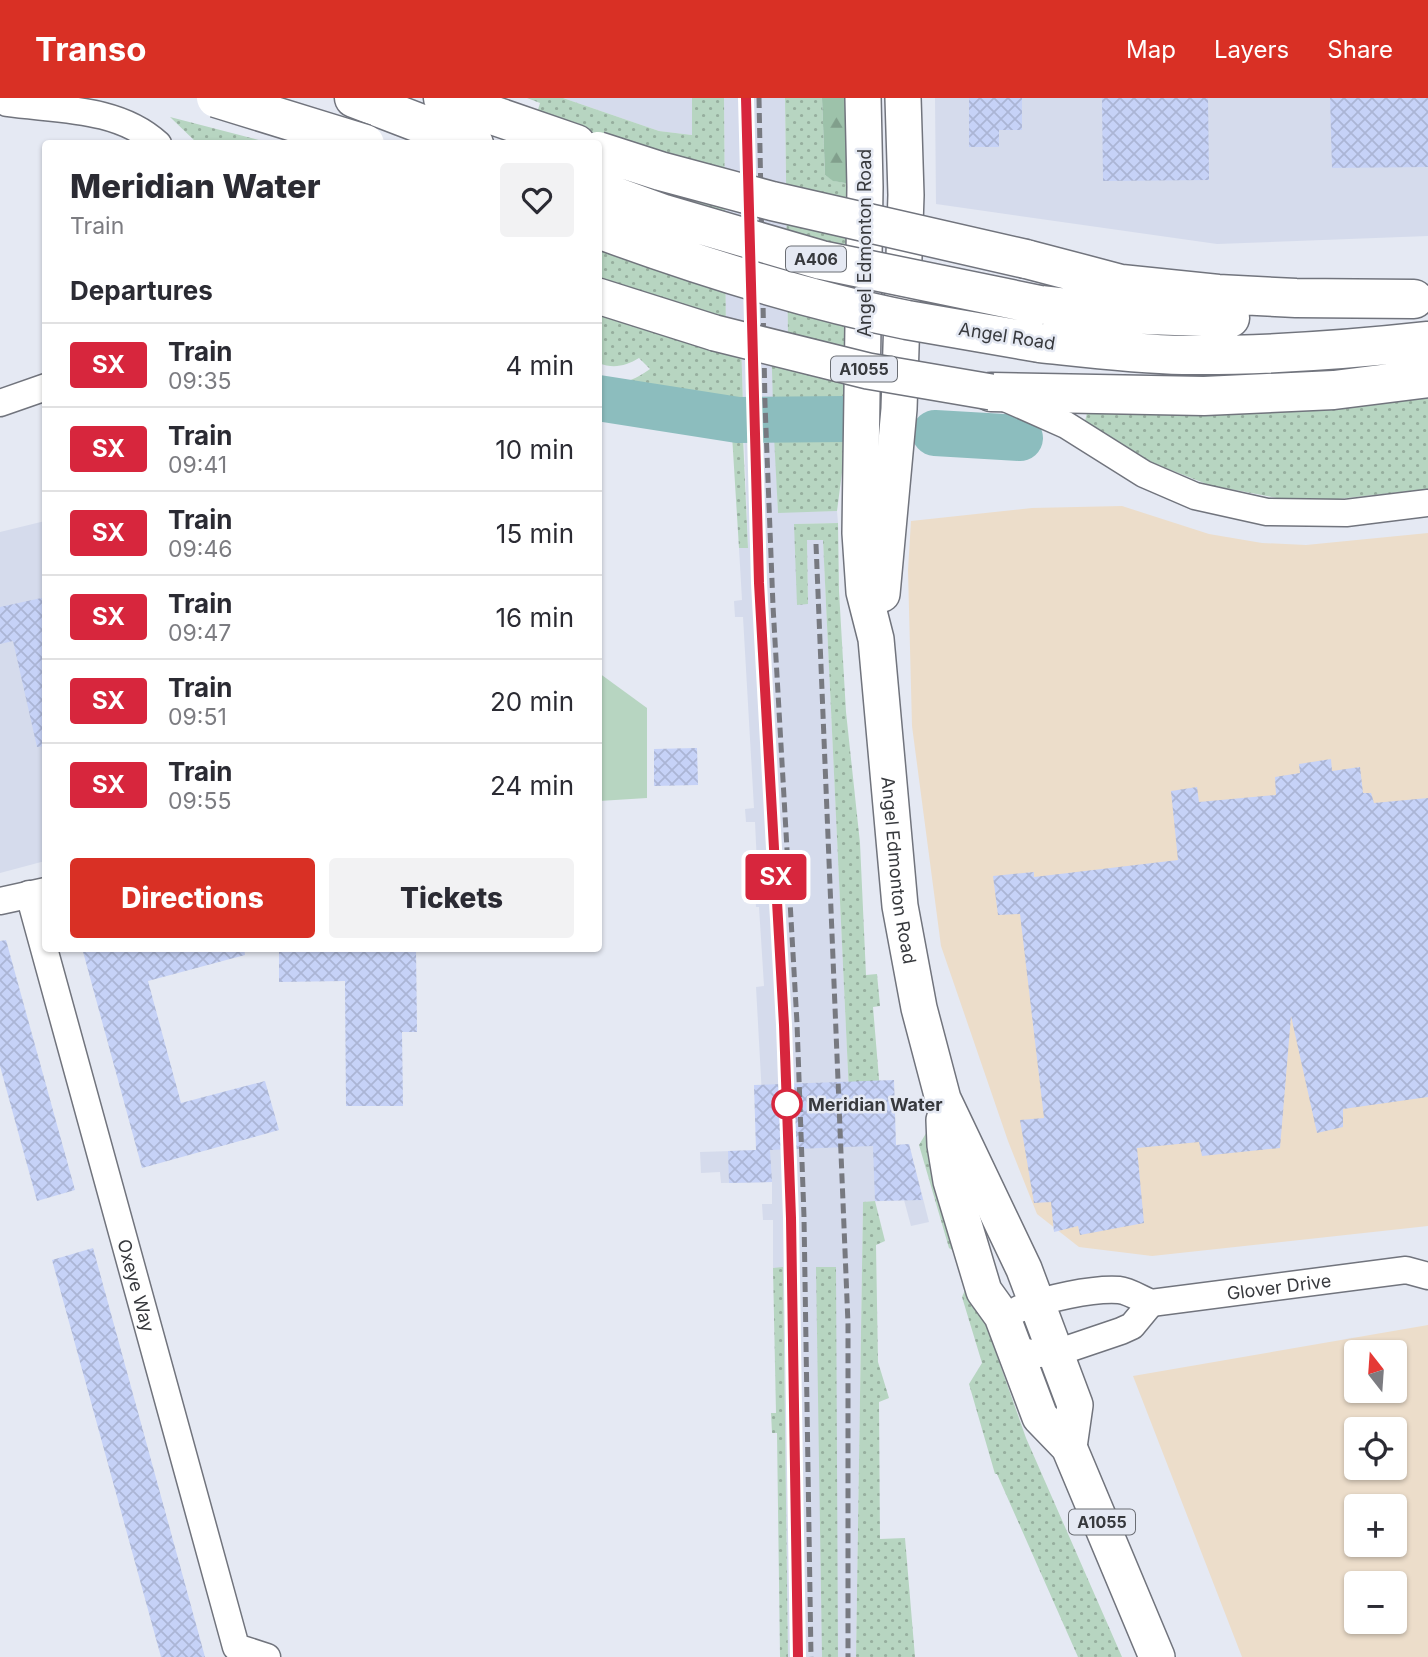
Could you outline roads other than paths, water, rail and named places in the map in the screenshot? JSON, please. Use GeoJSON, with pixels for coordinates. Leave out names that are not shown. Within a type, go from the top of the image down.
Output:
{"type":"FeatureCollection","features":[{"type":"Feature","properties":{"kind":"highway"},"geometry":{"type":"LineString","coordinates":[[216,98],[352,140]]}},
{"type":"Feature","properties":{"kind":"highway"},"geometry":{"type":"LineString","coordinates":[[354,98],[464,140]]}},
{"type":"Feature","properties":{"kind":"highway"},"geometry":{"type":"LineString","coordinates":[[443,98],[564,140]]}},
{"type":"Feature","properties":{"kind":"highway"},"geometry":{"type":"LineString","coordinates":[[602,152],[772,201],[1026,259],[1121,284],[1218,294],[1297,298],[1421,298]]}},
{"type":"Feature","properties":{"kind":"highway","name":"Angel Road"},"geometry":{"type":"LineString","coordinates":[[602,191],[664,214],[821,260],[1040,305],[1121,314],[1207,318],[1347,313],[1421,298]]}},
{"type":"Feature","properties":{"kind":"highway","name":"Angel Road"},"geometry":{"type":"LineString","coordinates":[[602,230],[682,258],[820,299],[905,319],[1040,343],[1181,355],[1266,355],[1360,349],[1428,341]]}},
{"type":"Feature","properties":{"kind":"highway"},"geometry":{"type":"LineString","coordinates":[[1016,398],[1203,396],[1334,390],[1428,378]]}},
{"type":"Feature","properties":{"kind":"main road"},"geometry":{"type":"LineString","coordinates":[[250,98],[285,113],[326,140]]}},
{"type":"Feature","properties":{"kind":"main road","name":"Angel Edmonton Road"},"geometry":{"type":"LineString","coordinates":[[863,98],[865,187],[860,533],[864,592],[876,639],[900,906],[919,1008],[943,1099],[1024,1269],[1075,1405],[1069,1447]]}},
{"type":"Feature","properties":{"kind":"main road","name":"Angel Edmonton Road"},"geometry":{"type":"LineString","coordinates":[[876,639],[899,409],[906,195],[903,98]]}},
{"type":"Feature","properties":{"kind":"main road"},"geometry":{"type":"LineString","coordinates":[[602,297],[715,333],[868,371],[1016,398]]}},
{"type":"Feature","properties":{"kind":"main road","name":"Angel Edmonton Road"},"geometry":{"type":"LineString","coordinates":[[943,1099],[945,1145],[951,1181],[984,1291],[1002,1316],[1040,1417],[1069,1447],[1157,1657]]}},
{"type":"Feature","properties":{"kind":"street"},"geometry":{"type":"LineString","coordinates":[[5,105],[109,116],[131,125],[152,140]]}},
{"type":"Feature","properties":{"kind":"street"},"geometry":{"type":"LineString","coordinates":[[0,403],[42,388]]}},
{"type":"Feature","properties":{"kind":"street"},"geometry":{"type":"LineString","coordinates":[[1016,398],[1066,425],[1144,474],[1195,496],[1267,512],[1346,513],[1428,503]]}},
{"type":"Feature","properties":{"kind":"street"},"geometry":{"type":"LineString","coordinates":[[0,901],[37,893]]}},
{"type":"Feature","properties":{"kind":"street","name":"Oxeye Way"},"geometry":{"type":"LineString","coordinates":[[37,893],[42,912]]}},
{"type":"Feature","properties":{"kind":"street","name":"Oxeye Way"},"geometry":{"type":"LineString","coordinates":[[53,952],[236,1647],[267,1657]]}},
{"type":"Feature","properties":{"kind":"street","name":"Glover Drive"},"geometry":{"type":"LineString","coordinates":[[1002,1316],[1035,1303],[1070,1295],[1121,1290],[1151,1303],[1421,1268]]}},
{"type":"Feature","properties":{"kind":"street"},"geometry":{"type":"LineString","coordinates":[[1014,1350],[1039,1354],[1056,1353],[1132,1326],[1151,1303]]}},
{"type":"Feature","properties":{"kind":"waterway"},"geometry":{"type":"LineString","coordinates":[[602,399],[738,420],[846,419]]}},
{"type":"Feature","properties":{"kind":"waterway"},"geometry":{"type":"LineString","coordinates":[[935,433],[1020,438]]}},
{"type":"Feature","properties":{"kind":"railway"},"geometry":{"type":"LineString","coordinates":[[746,98],[752,404],[760,607],[784,1025],[791,1218],[798,1657]]}},
{"type":"Feature","properties":{"kind":"railway"},"geometry":{"type":"LineString","coordinates":[[759,98],[765,404],[773,606],[797,1023],[804,1217],[811,1657]]}},
{"type":"Feature","properties":{"kind":"railway"},"geometry":{"type":"LineString","coordinates":[[816,544],[848,1324],[848,1657]]}},
{"type":"Feature","properties":{"kind":"train","name":"SX"},"geometry":{"type":"LineString","coordinates":[[746,98],[752,404],[759,583],[784,1025],[791,1218],[798,1657]]}},
{"type":"Feature","properties":{"kind":"place","name":"Meridian Water"},"geometry":{"type":"Point","coordinates":[787,1104]}}]}
